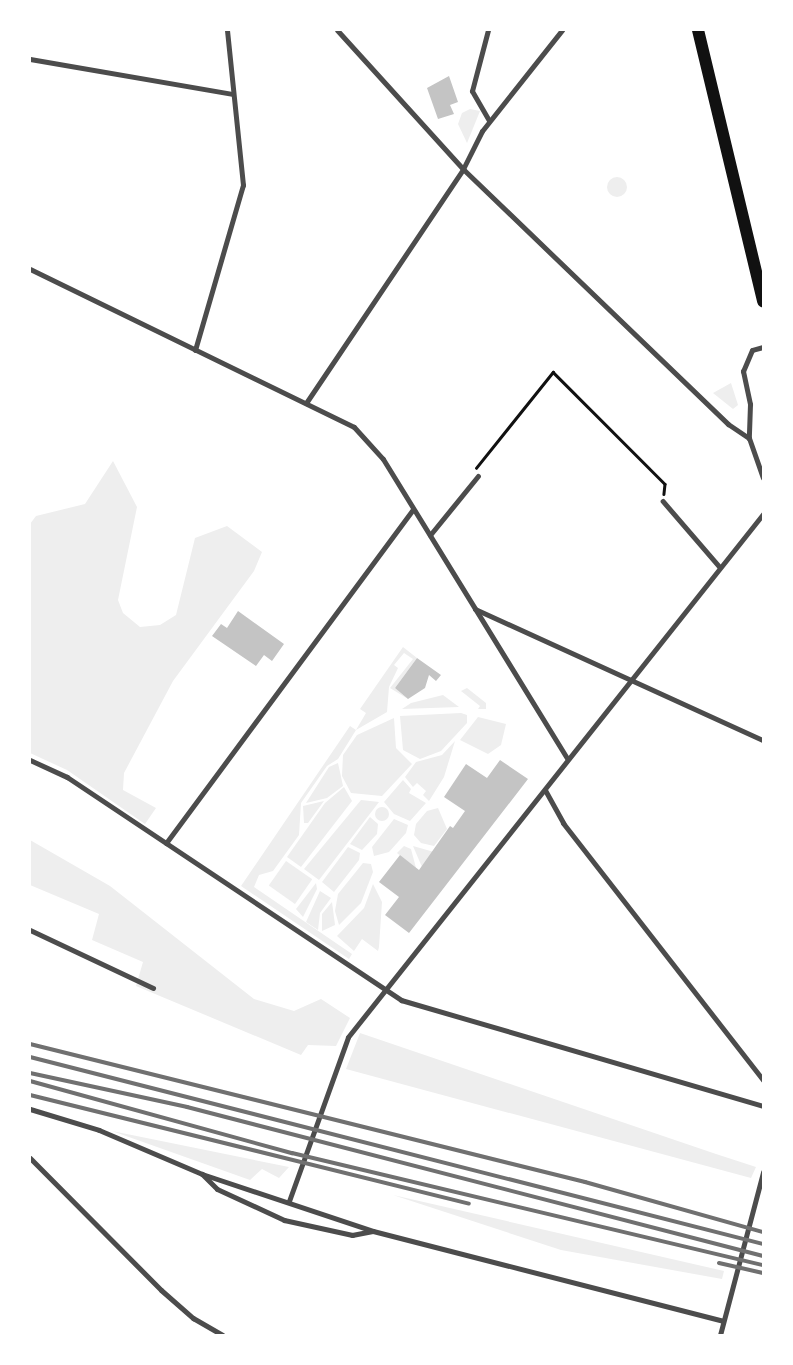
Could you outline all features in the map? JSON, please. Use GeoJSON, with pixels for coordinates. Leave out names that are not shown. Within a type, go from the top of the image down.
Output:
{"type":"FeatureCollection","features":[{"type":"Feature","properties":{"kind":"main road"},"geometry":{"type":"LineString","coordinates":[[698,30],[763,301]]}},
{"type":"Feature","properties":{"kind":"street"},"geometry":{"type":"LineString","coordinates":[[195,350],[243,185],[232,94],[227,30]]}},
{"type":"Feature","properties":{"kind":"street"},"geometry":{"type":"LineString","coordinates":[[337,30],[463,169],[731,427],[749,438]]}},
{"type":"Feature","properties":{"kind":"street"},"geometry":{"type":"LineString","coordinates":[[488,30],[472,91],[489,121]]}},
{"type":"Feature","properties":{"kind":"street"},"geometry":{"type":"LineString","coordinates":[[306,403],[463,169],[489,121],[562,30]]}},
{"type":"Feature","properties":{"kind":"street"},"geometry":{"type":"LineString","coordinates":[[30,59],[232,94]]}},
{"type":"Feature","properties":{"kind":"street"},"geometry":{"type":"LineString","coordinates":[[30,269],[354,427],[383,460],[567,758]]}},
{"type":"Feature","properties":{"kind":"street"},"geometry":{"type":"LineString","coordinates":[[763,347],[752,350],[744,371],[750,404],[749,438],[763,478]]}},
{"type":"Feature","properties":{"kind":"street"},"geometry":{"type":"LineString","coordinates":[[430,535],[478,476]]}},
{"type":"Feature","properties":{"kind":"street"},"geometry":{"type":"LineString","coordinates":[[663,501],[719,566]]}},
{"type":"Feature","properties":{"kind":"street"},"geometry":{"type":"LineString","coordinates":[[166,843],[413,509]]}},
{"type":"Feature","properties":{"kind":"street"},"geometry":{"type":"LineString","coordinates":[[289,1201],[348,1037],[545,790],[567,758],[719,566],[763,514]]}},
{"type":"Feature","properties":{"kind":"street"},"geometry":{"type":"LineString","coordinates":[[473,608],[763,740]]}},
{"type":"Feature","properties":{"kind":"street"},"geometry":{"type":"LineString","coordinates":[[30,760],[67,777],[385,992],[763,1106]]}},
{"type":"Feature","properties":{"kind":"street"},"geometry":{"type":"LineString","coordinates":[[545,790],[563,823],[763,1080]]}},
{"type":"Feature","properties":{"kind":"street"},"geometry":{"type":"LineString","coordinates":[[30,930],[153,988]]}},
{"type":"Feature","properties":{"kind":"street"},"geometry":{"type":"LineString","coordinates":[[30,1108],[99,1130],[202,1174],[289,1201],[374,1231],[723,1321]]}},
{"type":"Feature","properties":{"kind":"street"},"geometry":{"type":"LineString","coordinates":[[30,1158],[155,1284],[193,1318],[223,1335]]}},
{"type":"Feature","properties":{"kind":"street"},"geometry":{"type":"LineString","coordinates":[[720,1335],[763,1172]]}},
{"type":"Feature","properties":{"kind":"street"},"geometry":{"type":"LineString","coordinates":[[202,1174],[217,1189],[284,1220],[352,1235],[374,1231]]}},
{"type":"Feature","properties":{"kind":"path"},"geometry":{"type":"LineString","coordinates":[[478,476],[475,465],[553,372],[665,484],[663,501]]}},
{"type":"Feature","properties":{"kind":"shaded area"},"geometry":{"type":"Polygon","coordinates":[[[470,109],[480,111],[467,143],[458,124],[462,113],[470,109]]]}},
{"type":"Feature","properties":{"kind":"shaded area"},"geometry":{"type":"Polygon","coordinates":[[[617,177],[624,180],[627,187],[624,194],[617,197],[610,194],[607,187],[610,180],[617,177]]]}},
{"type":"Feature","properties":{"kind":"shaded area"},"geometry":{"type":"Polygon","coordinates":[[[731,383],[738,405],[733,409],[713,393],[731,383]]]}},
{"type":"Feature","properties":{"kind":"shaded area"},"geometry":{"type":"Polygon","coordinates":[[[113,461],[137,507],[118,600],[123,613],[140,627],[160,625],[176,615],[195,538],[227,526],[262,552],[254,571],[173,681],[124,773],[123,790],[156,808],[145,824],[67,770],[30,753],[30,524],[36,516],[85,504],[113,461]]]}},
{"type":"Feature","properties":{"kind":"shaded area"},"geometry":{"type":"Polygon","coordinates":[[[403,647],[417,658],[395,688],[408,699],[390,688],[413,659],[404,653],[394,665],[398,668],[389,687],[387,712],[356,730],[366,713],[360,709],[403,647]]]}},
{"type":"Feature","properties":{"kind":"shaded area"},"geometry":{"type":"Polygon","coordinates":[[[467,688],[486,703],[486,709],[478,709],[480,706],[461,691],[467,688]]]}},
{"type":"Feature","properties":{"kind":"shaded area"},"geometry":{"type":"Polygon","coordinates":[[[443,695],[459,707],[402,709],[411,703],[443,695]]]}},
{"type":"Feature","properties":{"kind":"shaded area"},"geometry":{"type":"Polygon","coordinates":[[[461,713],[467,715],[467,723],[441,751],[420,759],[403,750],[400,716],[461,713]]]}},
{"type":"Feature","properties":{"kind":"shaded area"},"geometry":{"type":"Polygon","coordinates":[[[478,717],[506,724],[501,745],[488,754],[460,740],[478,717]]]}},
{"type":"Feature","properties":{"kind":"shaded area"},"geometry":{"type":"Polygon","coordinates":[[[394,718],[396,748],[412,764],[382,796],[351,793],[342,776],[343,755],[357,735],[394,718]]]}},
{"type":"Feature","properties":{"kind":"shaded area"},"geometry":{"type":"Polygon","coordinates":[[[350,726],[356,730],[338,759],[327,766],[301,803],[299,835],[273,871],[259,875],[254,887],[352,954],[349,959],[241,886],[350,726]]]}},
{"type":"Feature","properties":{"kind":"shaded area"},"geometry":{"type":"Polygon","coordinates":[[[455,741],[444,777],[429,801],[423,795],[426,791],[417,783],[413,787],[405,777],[416,762],[442,755],[455,741]]]}},
{"type":"Feature","properties":{"kind":"shaded area"},"geometry":{"type":"Polygon","coordinates":[[[338,763],[343,786],[327,798],[306,803],[329,767],[338,763]]]}},
{"type":"Feature","properties":{"kind":"shaded area"},"geometry":{"type":"Polygon","coordinates":[[[403,780],[411,789],[409,793],[426,803],[410,821],[394,814],[384,802],[403,780]]]}},
{"type":"Feature","properties":{"kind":"shaded area"},"geometry":{"type":"Polygon","coordinates":[[[344,787],[352,801],[301,867],[287,857],[325,803],[344,787]]]}},
{"type":"Feature","properties":{"kind":"shaded area"},"geometry":{"type":"Polygon","coordinates":[[[361,800],[379,802],[319,880],[304,869],[361,800]]]}},
{"type":"Feature","properties":{"kind":"shaded area"},"geometry":{"type":"Polygon","coordinates":[[[324,801],[308,823],[304,823],[303,806],[324,801]]]}},
{"type":"Feature","properties":{"kind":"shaded area"},"geometry":{"type":"Polygon","coordinates":[[[379,807],[385,807],[389,814],[385,821],[379,821],[375,817],[375,811],[379,807]]]}},
{"type":"Feature","properties":{"kind":"shaded area"},"geometry":{"type":"Polygon","coordinates":[[[438,808],[447,829],[434,846],[421,843],[414,835],[416,824],[427,811],[438,808]]]}},
{"type":"Feature","properties":{"kind":"shaded area"},"geometry":{"type":"Polygon","coordinates":[[[370,817],[378,824],[377,834],[362,850],[350,844],[370,817]]]}},
{"type":"Feature","properties":{"kind":"shaded area"},"geometry":{"type":"Polygon","coordinates":[[[394,819],[408,825],[406,833],[389,852],[374,856],[372,847],[394,819]]]}},
{"type":"Feature","properties":{"kind":"shaded area"},"geometry":{"type":"Polygon","coordinates":[[[30,840],[110,886],[254,999],[294,1011],[321,999],[350,1018],[336,1046],[308,1045],[301,1055],[136,986],[143,962],[92,940],[99,914],[30,885],[30,840]]]}},
{"type":"Feature","properties":{"kind":"shaded area"},"geometry":{"type":"Polygon","coordinates":[[[404,846],[411,849],[416,868],[397,853],[404,846]]]}},
{"type":"Feature","properties":{"kind":"shaded area"},"geometry":{"type":"Polygon","coordinates":[[[413,846],[434,852],[422,867],[413,846]]]}},
{"type":"Feature","properties":{"kind":"shaded area"},"geometry":{"type":"Polygon","coordinates":[[[348,847],[360,853],[359,860],[334,892],[322,882],[348,847]]]}},
{"type":"Feature","properties":{"kind":"shaded area"},"geometry":{"type":"Polygon","coordinates":[[[286,861],[312,879],[295,904],[269,886],[286,861]]]}},
{"type":"Feature","properties":{"kind":"shaded area"},"geometry":{"type":"Polygon","coordinates":[[[363,863],[371,864],[373,872],[361,903],[339,925],[335,911],[338,894],[363,863]]]}},
{"type":"Feature","properties":{"kind":"shaded area"},"geometry":{"type":"Polygon","coordinates":[[[316,883],[317,889],[303,917],[296,909],[316,883]]]}},
{"type":"Feature","properties":{"kind":"shaded area"},"geometry":{"type":"Polygon","coordinates":[[[373,884],[382,902],[378,951],[362,939],[354,951],[337,936],[364,908],[373,884]]]}},
{"type":"Feature","properties":{"kind":"shaded area"},"geometry":{"type":"Polygon","coordinates":[[[320,891],[331,898],[320,913],[318,930],[306,922],[320,891]]]}},
{"type":"Feature","properties":{"kind":"shaded area"},"geometry":{"type":"Polygon","coordinates":[[[332,902],[335,925],[322,931],[322,914],[332,902]]]}},
{"type":"Feature","properties":{"kind":"shaded area"},"geometry":{"type":"Polygon","coordinates":[[[360,1033],[756,1167],[751,1178],[346,1069],[360,1033]]]}},
{"type":"Feature","properties":{"kind":"shaded area"},"geometry":{"type":"Polygon","coordinates":[[[112,1131],[289,1167],[279,1178],[262,1169],[250,1180],[112,1131]]]}},
{"type":"Feature","properties":{"kind":"shaded area"},"geometry":{"type":"Polygon","coordinates":[[[393,1195],[724,1271],[722,1279],[561,1250],[393,1195]]]}},
{"type":"Feature","properties":{"kind":"building"},"geometry":{"type":"Polygon","coordinates":[[[449,76],[458,102],[450,105],[454,114],[438,119],[427,88],[449,76]]]}},
{"type":"Feature","properties":{"kind":"building"},"geometry":{"type":"Polygon","coordinates":[[[238,611],[284,644],[272,661],[264,655],[256,666],[212,636],[221,624],[227,628],[238,611]]]}},
{"type":"Feature","properties":{"kind":"building"},"geometry":{"type":"Polygon","coordinates":[[[417,658],[441,675],[436,681],[429,675],[425,688],[408,699],[395,688],[417,658]]]}},
{"type":"Feature","properties":{"kind":"building"},"geometry":{"type":"Polygon","coordinates":[[[500,760],[528,779],[409,933],[385,915],[399,897],[379,882],[400,855],[419,870],[450,826],[453,828],[465,811],[444,797],[466,764],[487,778],[500,760]]]}},
{"type":"Feature","properties":{"kind":"railway"},"geometry":{"type":"LineString","coordinates":[[30,1044],[585,1182],[763,1232]]}},
{"type":"Feature","properties":{"kind":"railway"},"geometry":{"type":"LineString","coordinates":[[30,1057],[763,1244]]}},
{"type":"Feature","properties":{"kind":"railway"},"geometry":{"type":"LineString","coordinates":[[30,1073],[187,1107],[763,1256]]}},
{"type":"Feature","properties":{"kind":"railway"},"geometry":{"type":"LineString","coordinates":[[30,1081],[292,1153],[763,1265]]}},
{"type":"Feature","properties":{"kind":"railway"},"geometry":{"type":"LineString","coordinates":[[30,1095],[469,1204]]}},
{"type":"Feature","properties":{"kind":"railway"},"geometry":{"type":"LineString","coordinates":[[719,1263],[763,1273]]}}]}
